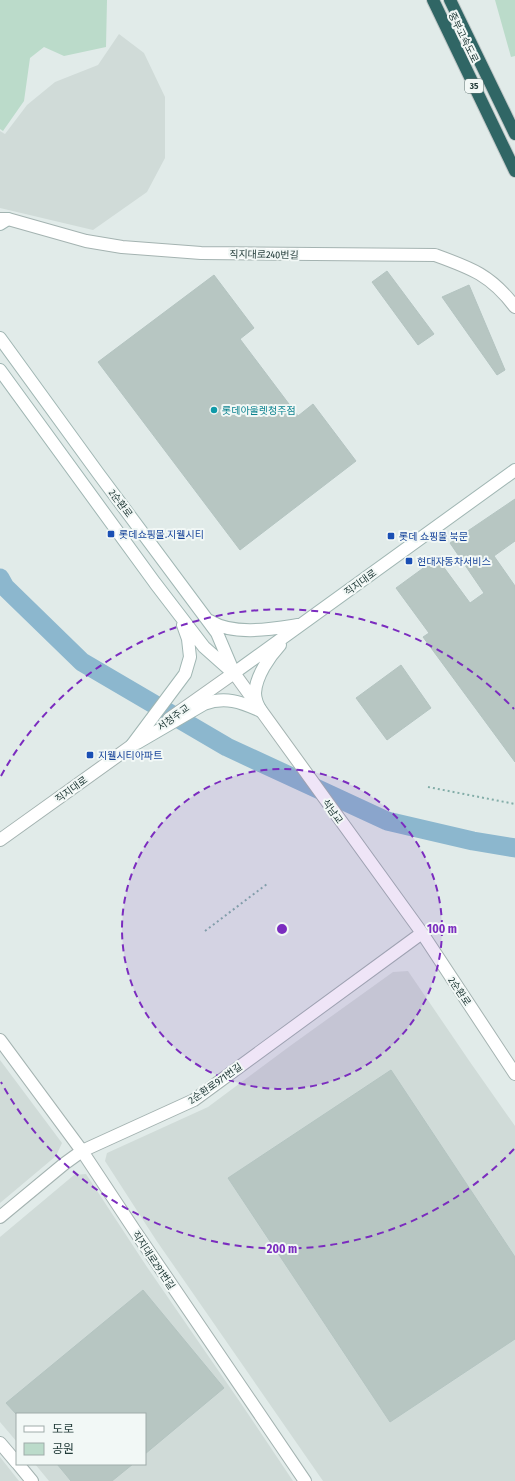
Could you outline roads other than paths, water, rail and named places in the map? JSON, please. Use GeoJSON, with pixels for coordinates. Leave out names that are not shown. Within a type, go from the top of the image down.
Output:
{"type":"FeatureCollection","features":[{"type":"Feature","properties":{"kind":"highway","name":"중부고속도로"},"geometry":{"type":"LineString","coordinates":[[433,0],[515,171]]}},
{"type":"Feature","properties":{"kind":"highway","name":"중부고속도로"},"geometry":{"type":"LineString","coordinates":[[450,0],[515,134]]}},
{"type":"Feature","properties":{"kind":"street","name":"직지대로240번길"},"geometry":{"type":"LineString","coordinates":[[2,220],[94,242],[122,247],[201,254],[435,255],[467,266],[490,280],[515,306]]}},
{"type":"Feature","properties":{"kind":"street","name":"2순환로"},"geometry":{"type":"LineString","coordinates":[[0,338],[217,633],[234,673],[262,712]]}},
{"type":"Feature","properties":{"kind":"street","name":"2순환로"},"geometry":{"type":"LineString","coordinates":[[0,370],[204,647],[234,673]]}},
{"type":"Feature","properties":{"kind":"street","name":"직지대로"},"geometry":{"type":"LineString","coordinates":[[204,699],[234,673],[515,470]]}},
{"type":"Feature","properties":{"kind":"street"},"geometry":{"type":"LineString","coordinates":[[139,741],[151,719],[185,674],[190,657],[188,639],[180,615]]}},
{"type":"Feature","properties":{"kind":"street"},"geometry":{"type":"LineString","coordinates":[[206,618],[224,628],[274,629],[301,624]]}},
{"type":"Feature","properties":{"kind":"street"},"geometry":{"type":"LineString","coordinates":[[262,712],[257,704],[255,692],[260,676],[275,651],[301,624]]}},
{"type":"Feature","properties":{"kind":"street"},"geometry":{"type":"LineString","coordinates":[[139,741],[204,699],[226,700],[248,705],[262,712]]}},
{"type":"Feature","properties":{"kind":"street","name":"석남교"},"geometry":{"type":"LineString","coordinates":[[262,712],[403,908]]}},
{"type":"Feature","properties":{"kind":"street","name":"직지대로"},"geometry":{"type":"LineString","coordinates":[[0,840],[139,741]]}},
{"type":"Feature","properties":{"kind":"street","name":"2순환로"},"geometry":{"type":"LineString","coordinates":[[403,908],[422,933],[515,1074]]}},
{"type":"Feature","properties":{"kind":"street","name":"2순환로971번길"},"geometry":{"type":"LineString","coordinates":[[0,1218],[64,1164],[82,1151],[194,1100],[422,933]]}},
{"type":"Feature","properties":{"kind":"street","name":"직지대로291번길"},"geometry":{"type":"LineString","coordinates":[[0,1040],[82,1151],[306,1481]]}},
{"type":"Feature","properties":{"kind":"street"},"geometry":{"type":"LineString","coordinates":[[0,1443],[16,1463]]}},
{"type":"Feature","properties":{"kind":"street"},"geometry":{"type":"LineString","coordinates":[[18,1465],[32,1481]]}},
{"type":"Feature","properties":{"kind":"waterway"},"geometry":{"type":"LineString","coordinates":[[0,578],[5,587],[82,662],[227,747],[387,821],[473,841],[515,848]]}},
{"type":"Feature","properties":{"kind":"place","name":"롯데아울렛청주점"},"geometry":{"type":"Point","coordinates":[214,410]}},
{"type":"Feature","properties":{"kind":"place","name":"롯데쇼핑몰.지웰시티"},"geometry":{"type":"Point","coordinates":[111,534]}},
{"type":"Feature","properties":{"kind":"place","name":"롯데 쇼핑몰 북문"},"geometry":{"type":"Point","coordinates":[391,536]}},
{"type":"Feature","properties":{"kind":"place","name":"현대자동차서비스"},"geometry":{"type":"Point","coordinates":[409,561]}},
{"type":"Feature","properties":{"kind":"place","name":"지웰시티아파트"},"geometry":{"type":"Point","coordinates":[90,755]}}]}
